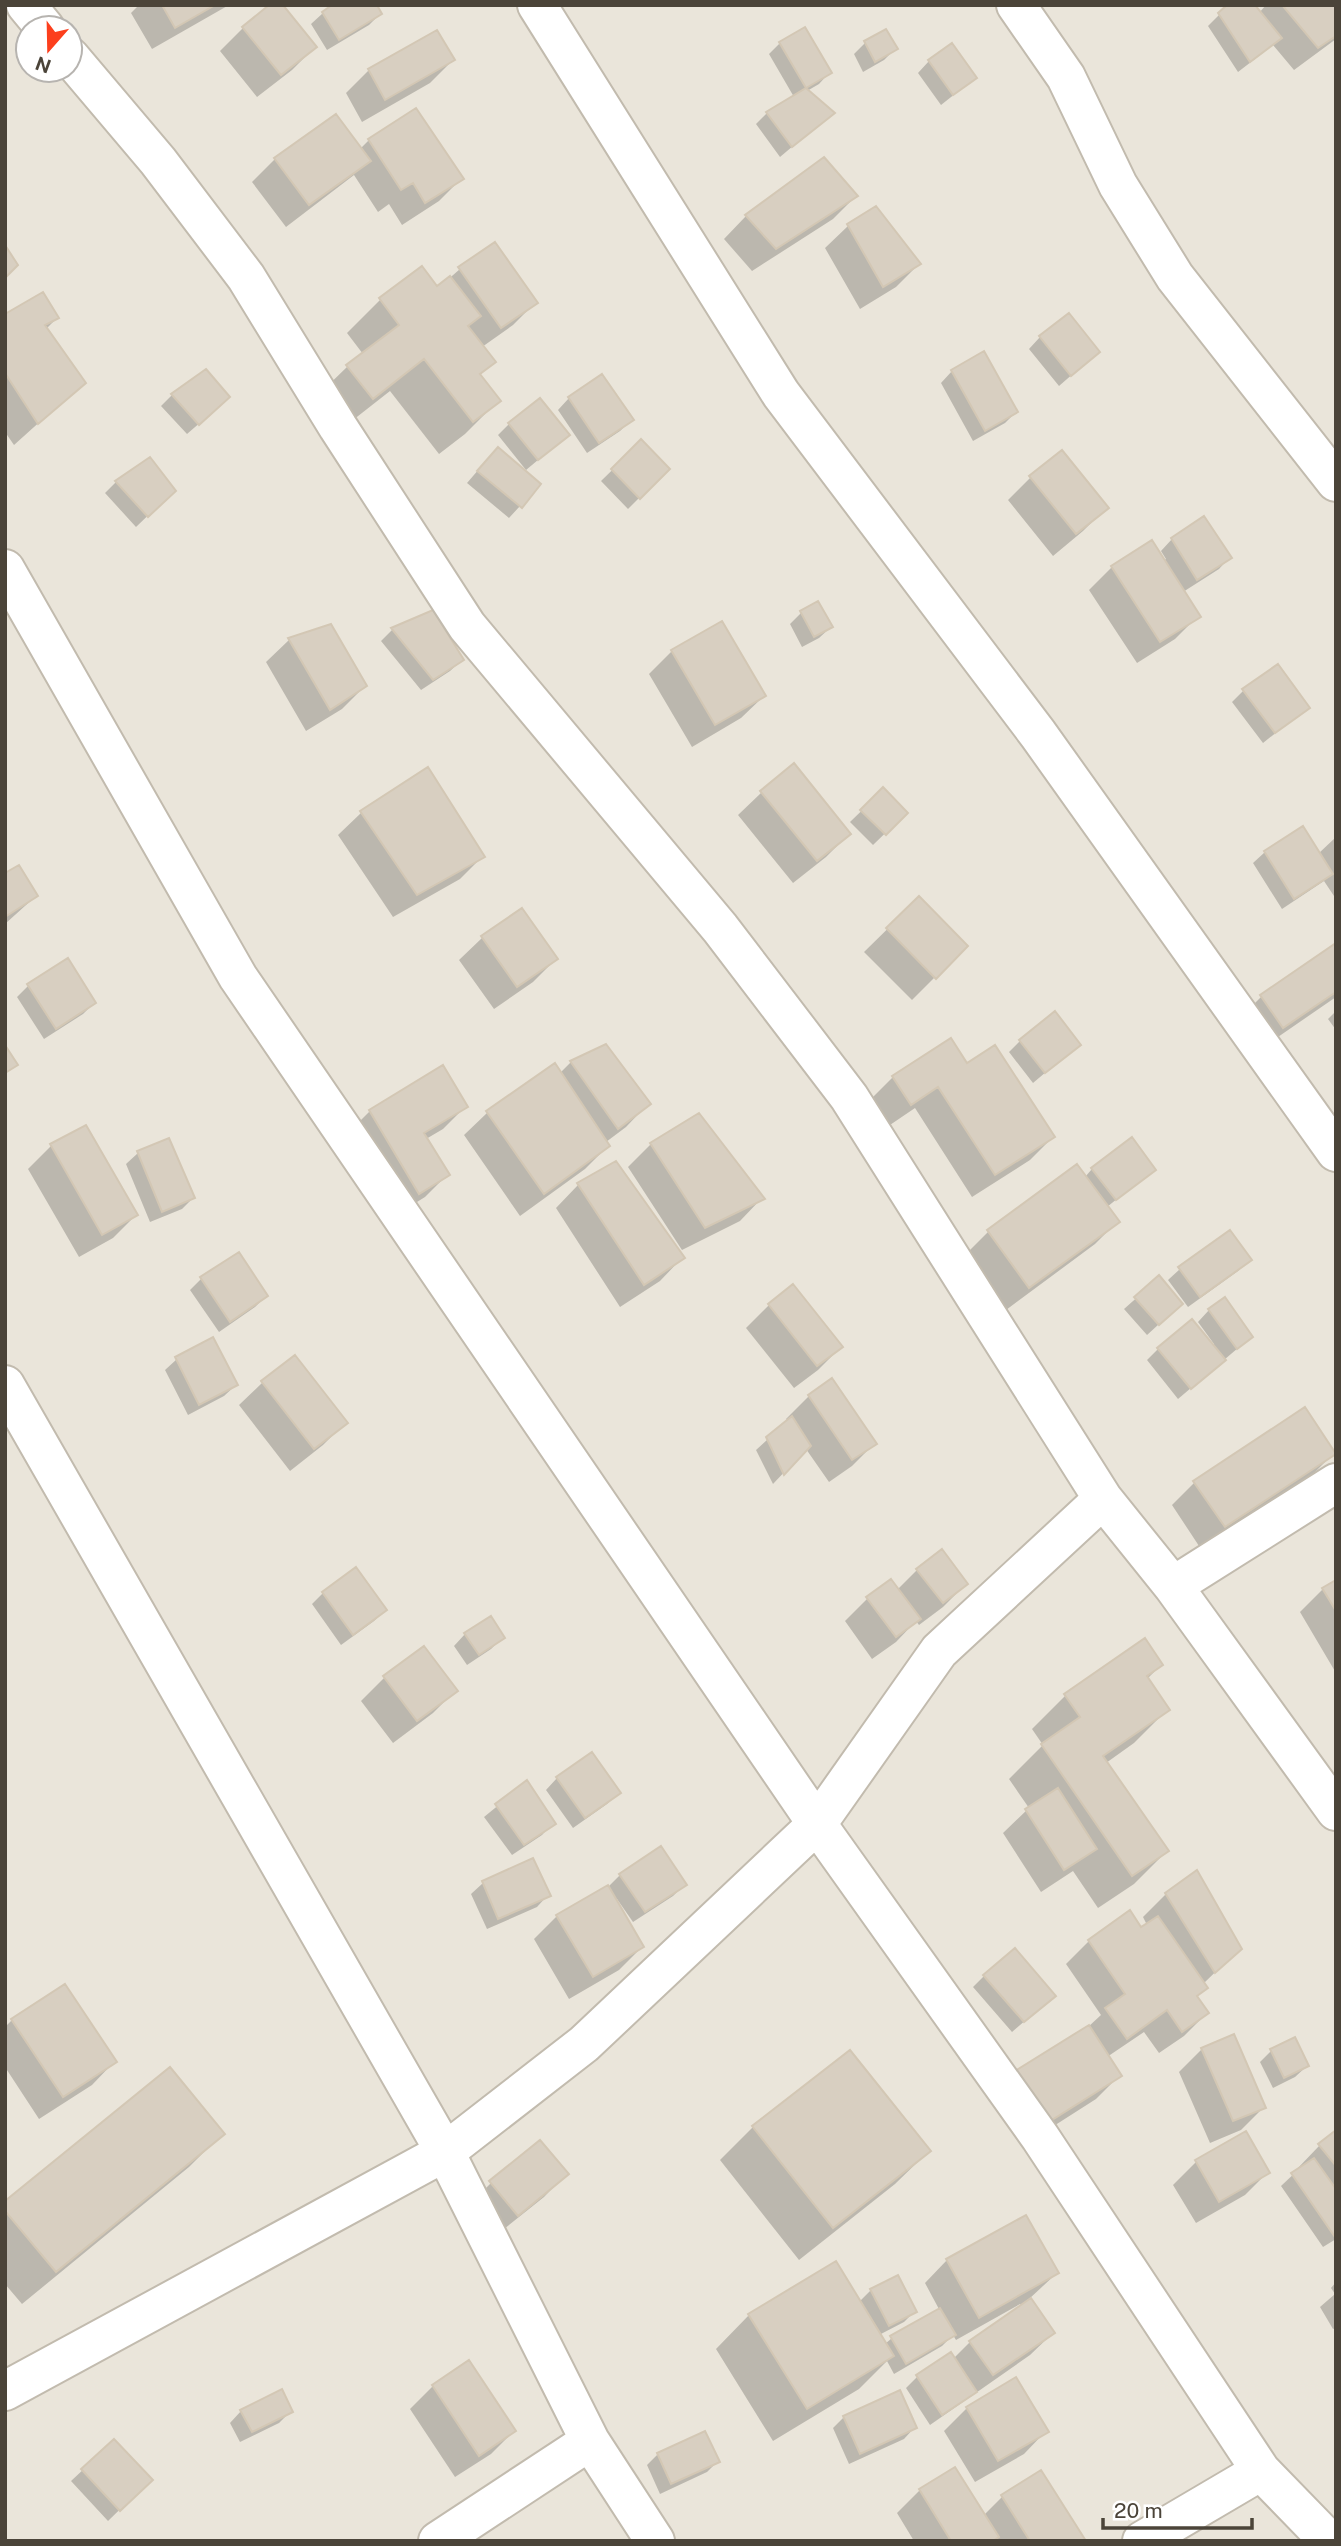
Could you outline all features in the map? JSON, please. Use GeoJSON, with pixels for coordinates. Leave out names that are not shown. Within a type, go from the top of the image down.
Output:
{"type":"FeatureCollection","features":[{"type":"Feature","properties":{"kind":"street"},"geometry":{"type":"LineString","coordinates":[[537,5],[781,394],[1038,734],[1336,1152]]}},
{"type":"Feature","properties":{"kind":"street"},"geometry":{"type":"LineString","coordinates":[[1016,5],[1066,77],[1118,186],[1175,277],[1336,482]]}},
{"type":"Feature","properties":{"kind":"street"},"geometry":{"type":"LineString","coordinates":[[84,74],[158,161],[246,277],[338,427],[467,626],[720,928],[849,1097],[1103,1499],[1173,1586],[1336,1811]]}},
{"type":"Feature","properties":{"kind":"street"},"geometry":{"type":"LineString","coordinates":[[5,569],[238,977],[817,1824],[1040,2137],[1261,2471],[1329,2541]]}},
{"type":"Feature","properties":{"kind":"street"},"geometry":{"type":"LineString","coordinates":[[5,1385],[445,2152],[590,2441],[655,2541]]}},
{"type":"Feature","properties":{"kind":"street"},"geometry":{"type":"LineString","coordinates":[[1173,1586],[1336,1483]]}},
{"type":"Feature","properties":{"kind":"street"},"geometry":{"type":"LineString","coordinates":[[5,2390],[445,2152],[584,2044],[817,1824],[939,1651],[1103,1499]]}},
{"type":"Feature","properties":{"kind":"street"},"geometry":{"type":"LineString","coordinates":[[438,2541],[590,2441]]}},
{"type":"Feature","properties":{"kind":"street"},"geometry":{"type":"LineString","coordinates":[[1142,2541],[1261,2471]]}},
{"type":"Feature","properties":{"kind":"shaded area"},"geometry":{"type":"Polygon","coordinates":[[[5,5],[1336,5],[1336,2541],[5,2541],[5,5]]]}},
{"type":"Feature","properties":{"kind":"building"},"geometry":{"type":"Polygon","coordinates":[[[162,5],[215,5],[175,28],[162,5]]]}},
{"type":"Feature","properties":{"kind":"building"},"geometry":{"type":"Polygon","coordinates":[[[269,5],[283,5],[317,47],[281,75],[242,27],[269,5]]]}},
{"type":"Feature","properties":{"kind":"building"},"geometry":{"type":"Polygon","coordinates":[[[332,5],[377,5],[382,14],[339,40],[322,12],[332,5]]]}},
{"type":"Feature","properties":{"kind":"building"},"geometry":{"type":"Polygon","coordinates":[[[1227,5],[1255,5],[1282,38],[1250,62],[1218,13],[1227,5]]]}},
{"type":"Feature","properties":{"kind":"building"},"geometry":{"type":"Polygon","coordinates":[[[1282,5],[1336,5],[1336,36],[1318,48],[1282,5]]]}},
{"type":"Feature","properties":{"kind":"building"},"geometry":{"type":"Polygon","coordinates":[[[805,27],[832,73],[806,88],[779,42],[805,27]]]}},
{"type":"Feature","properties":{"kind":"building"},"geometry":{"type":"Polygon","coordinates":[[[886,29],[898,49],[875,62],[864,41],[886,29]]]}},
{"type":"Feature","properties":{"kind":"building"},"geometry":{"type":"Polygon","coordinates":[[[437,30],[455,60],[385,100],[368,69],[437,30]]]}},
{"type":"Feature","properties":{"kind":"building"},"geometry":{"type":"Polygon","coordinates":[[[952,43],[977,78],[953,95],[928,60],[952,43]]]}},
{"type":"Feature","properties":{"kind":"building"},"geometry":{"type":"Polygon","coordinates":[[[806,88],[835,113],[792,147],[766,112],[806,88]]]}},
{"type":"Feature","properties":{"kind":"building"},"geometry":{"type":"Polygon","coordinates":[[[416,108],[464,179],[425,203],[413,183],[401,190],[368,139],[416,108]]]}},
{"type":"Feature","properties":{"kind":"building"},"geometry":{"type":"Polygon","coordinates":[[[336,114],[371,161],[309,205],[274,158],[336,114]]]}},
{"type":"Feature","properties":{"kind":"building"},"geometry":{"type":"Polygon","coordinates":[[[824,157],[858,196],[776,249],[745,215],[824,157]]]}},
{"type":"Feature","properties":{"kind":"building"},"geometry":{"type":"Polygon","coordinates":[[[876,206],[921,264],[883,287],[847,224],[876,206]]]}},
{"type":"Feature","properties":{"kind":"building"},"geometry":{"type":"Polygon","coordinates":[[[495,242],[538,303],[501,328],[458,267],[495,242]]]}},
{"type":"Feature","properties":{"kind":"building"},"geometry":{"type":"Polygon","coordinates":[[[5,245],[18,265],[5,278],[5,245]]]}},
{"type":"Feature","properties":{"kind":"building"},"geometry":{"type":"Polygon","coordinates":[[[422,266],[437,286],[450,276],[481,316],[468,326],[496,362],[480,374],[501,401],[473,422],[424,359],[373,399],[346,365],[399,325],[379,298],[422,266]]]}},
{"type":"Feature","properties":{"kind":"building"},"geometry":{"type":"Polygon","coordinates":[[[43,292],[59,318],[45,325],[86,383],[38,424],[5,373],[5,314],[43,292]]]}},
{"type":"Feature","properties":{"kind":"building"},"geometry":{"type":"Polygon","coordinates":[[[1069,313],[1100,352],[1071,376],[1039,336],[1069,313]]]}},
{"type":"Feature","properties":{"kind":"building"},"geometry":{"type":"Polygon","coordinates":[[[984,351],[1018,412],[985,431],[951,370],[984,351]]]}},
{"type":"Feature","properties":{"kind":"building"},"geometry":{"type":"Polygon","coordinates":[[[206,369],[230,397],[199,425],[171,394],[206,369]]]}},
{"type":"Feature","properties":{"kind":"building"},"geometry":{"type":"Polygon","coordinates":[[[602,374],[634,420],[599,443],[568,397],[602,374]]]}},
{"type":"Feature","properties":{"kind":"building"},"geometry":{"type":"Polygon","coordinates":[[[540,398],[570,435],[538,460],[508,423],[540,398]]]}},
{"type":"Feature","properties":{"kind":"building"},"geometry":{"type":"Polygon","coordinates":[[[641,439],[670,469],[640,499],[611,469],[641,439]]]}},
{"type":"Feature","properties":{"kind":"building"},"geometry":{"type":"Polygon","coordinates":[[[498,447],[541,484],[522,508],[477,471],[498,447]]]}},
{"type":"Feature","properties":{"kind":"building"},"geometry":{"type":"Polygon","coordinates":[[[1062,450],[1109,508],[1076,534],[1029,476],[1062,450]]]}},
{"type":"Feature","properties":{"kind":"building"},"geometry":{"type":"Polygon","coordinates":[[[150,457],[176,491],[148,517],[115,481],[150,457]]]}},
{"type":"Feature","properties":{"kind":"building"},"geometry":{"type":"Polygon","coordinates":[[[1204,516],[1232,558],[1197,580],[1171,538],[1204,516]]]}},
{"type":"Feature","properties":{"kind":"building"},"geometry":{"type":"Polygon","coordinates":[[[1152,540],[1201,617],[1160,642],[1111,566],[1152,540]]]}},
{"type":"Feature","properties":{"kind":"building"},"geometry":{"type":"Polygon","coordinates":[[[818,601],[833,627],[814,637],[800,611],[818,601]]]}},
{"type":"Feature","properties":{"kind":"building"},"geometry":{"type":"Polygon","coordinates":[[[433,610],[464,660],[433,680],[391,628],[433,610]]]}},
{"type":"Feature","properties":{"kind":"building"},"geometry":{"type":"Polygon","coordinates":[[[722,621],[766,696],[715,725],[671,650],[722,621]]]}},
{"type":"Feature","properties":{"kind":"building"},"geometry":{"type":"Polygon","coordinates":[[[331,624],[367,686],[330,710],[288,638],[331,624]]]}},
{"type":"Feature","properties":{"kind":"building"},"geometry":{"type":"Polygon","coordinates":[[[1278,664],[1310,708],[1275,733],[1242,689],[1278,664]]]}},
{"type":"Feature","properties":{"kind":"building"},"geometry":{"type":"Polygon","coordinates":[[[794,763],[851,834],[817,861],[760,791],[794,763]]]}},
{"type":"Feature","properties":{"kind":"building"},"geometry":{"type":"Polygon","coordinates":[[[428,767],[485,857],[417,895],[360,811],[428,767]]]}},
{"type":"Feature","properties":{"kind":"building"},"geometry":{"type":"Polygon","coordinates":[[[883,787],[908,813],[886,835],[860,810],[883,787]]]}},
{"type":"Feature","properties":{"kind":"building"},"geometry":{"type":"Polygon","coordinates":[[[1303,826],[1333,874],[1294,899],[1264,851],[1303,826]]]}},
{"type":"Feature","properties":{"kind":"building"},"geometry":{"type":"Polygon","coordinates":[[[19,865],[38,896],[5,917],[5,873],[19,865]]]}},
{"type":"Feature","properties":{"kind":"building"},"geometry":{"type":"Polygon","coordinates":[[[919,896],[968,946],[936,979],[886,928],[919,896]]]}},
{"type":"Feature","properties":{"kind":"building"},"geometry":{"type":"Polygon","coordinates":[[[522,908],[558,959],[517,987],[481,936],[522,908]]]}},
{"type":"Feature","properties":{"kind":"building"},"geometry":{"type":"Polygon","coordinates":[[[1336,943],[1336,992],[1283,1028],[1260,995],[1336,943]]]}},
{"type":"Feature","properties":{"kind":"building"},"geometry":{"type":"Polygon","coordinates":[[[68,958],[96,1003],[56,1029],[27,984],[68,958]]]}},
{"type":"Feature","properties":{"kind":"building"},"geometry":{"type":"Polygon","coordinates":[[[1055,1011],[1081,1045],[1045,1073],[1019,1040],[1055,1011]]]}},
{"type":"Feature","properties":{"kind":"building"},"geometry":{"type":"Polygon","coordinates":[[[951,1038],[967,1063],[995,1045],[1055,1137],[995,1175],[938,1087],[911,1105],[892,1076],[951,1038]]]}},
{"type":"Feature","properties":{"kind":"building"},"geometry":{"type":"Polygon","coordinates":[[[606,1044],[651,1104],[618,1129],[570,1061],[606,1044]]]}},
{"type":"Feature","properties":{"kind":"building"},"geometry":{"type":"Polygon","coordinates":[[[5,1045],[18,1065],[5,1073],[5,1045]]]}},
{"type":"Feature","properties":{"kind":"building"},"geometry":{"type":"Polygon","coordinates":[[[555,1063],[610,1146],[544,1194],[486,1111],[555,1063]]]}},
{"type":"Feature","properties":{"kind":"building"},"geometry":{"type":"Polygon","coordinates":[[[443,1065],[468,1107],[424,1133],[450,1175],[419,1194],[369,1110],[443,1065]]]}},
{"type":"Feature","properties":{"kind":"building"},"geometry":{"type":"Polygon","coordinates":[[[699,1113],[765,1199],[705,1228],[650,1143],[699,1113]]]}},
{"type":"Feature","properties":{"kind":"building"},"geometry":{"type":"Polygon","coordinates":[[[86,1125],[138,1215],[102,1235],[50,1144],[86,1125]]]}},
{"type":"Feature","properties":{"kind":"building"},"geometry":{"type":"Polygon","coordinates":[[[1132,1137],[1156,1170],[1116,1200],[1091,1168],[1132,1137]]]}},
{"type":"Feature","properties":{"kind":"building"},"geometry":{"type":"Polygon","coordinates":[[[169,1138],[195,1198],[162,1212],[137,1151],[169,1138]]]}},
{"type":"Feature","properties":{"kind":"building"},"geometry":{"type":"Polygon","coordinates":[[[616,1161],[685,1258],[644,1285],[577,1183],[616,1161]]]}},
{"type":"Feature","properties":{"kind":"building"},"geometry":{"type":"Polygon","coordinates":[[[1077,1164],[1120,1222],[1029,1288],[987,1230],[1077,1164]]]}},
{"type":"Feature","properties":{"kind":"building"},"geometry":{"type":"Polygon","coordinates":[[[1230,1230],[1252,1260],[1200,1297],[1178,1267],[1230,1230]]]}},
{"type":"Feature","properties":{"kind":"building"},"geometry":{"type":"Polygon","coordinates":[[[239,1252],[268,1296],[230,1322],[200,1277],[239,1252]]]}},
{"type":"Feature","properties":{"kind":"building"},"geometry":{"type":"Polygon","coordinates":[[[1159,1275],[1183,1304],[1159,1325],[1134,1297],[1159,1275]]]}},
{"type":"Feature","properties":{"kind":"building"},"geometry":{"type":"Polygon","coordinates":[[[793,1284],[843,1347],[817,1366],[768,1304],[793,1284]]]}},
{"type":"Feature","properties":{"kind":"building"},"geometry":{"type":"Polygon","coordinates":[[[1225,1297],[1253,1337],[1237,1349],[1208,1309],[1225,1297]]]}},
{"type":"Feature","properties":{"kind":"building"},"geometry":{"type":"Polygon","coordinates":[[[1192,1319],[1226,1360],[1191,1389],[1157,1348],[1192,1319]]]}},
{"type":"Feature","properties":{"kind":"building"},"geometry":{"type":"Polygon","coordinates":[[[213,1337],[238,1385],[199,1405],[175,1357],[213,1337]]]}},
{"type":"Feature","properties":{"kind":"building"},"geometry":{"type":"Polygon","coordinates":[[[295,1355],[348,1423],[314,1449],[261,1381],[295,1355]]]}},
{"type":"Feature","properties":{"kind":"building"},"geometry":{"type":"Polygon","coordinates":[[[832,1378],[877,1444],[852,1460],[808,1395],[832,1378]]]}},
{"type":"Feature","properties":{"kind":"building"},"geometry":{"type":"Polygon","coordinates":[[[1305,1407],[1336,1454],[1225,1527],[1193,1481],[1305,1407]]]}},
{"type":"Feature","properties":{"kind":"building"},"geometry":{"type":"Polygon","coordinates":[[[792,1416],[811,1446],[784,1475],[766,1437],[792,1416]]]}},
{"type":"Feature","properties":{"kind":"building"},"geometry":{"type":"Polygon","coordinates":[[[942,1549],[968,1584],[943,1603],[916,1569],[942,1549]]]}},
{"type":"Feature","properties":{"kind":"building"},"geometry":{"type":"Polygon","coordinates":[[[356,1567],[387,1610],[353,1635],[322,1592],[356,1567]]]}},
{"type":"Feature","properties":{"kind":"building"},"geometry":{"type":"Polygon","coordinates":[[[891,1579],[921,1619],[896,1637],[866,1597],[891,1579]]]}},
{"type":"Feature","properties":{"kind":"building"},"geometry":{"type":"Polygon","coordinates":[[[1336,1580],[1336,1611],[1322,1588],[1336,1580]]]}},
{"type":"Feature","properties":{"kind":"building"},"geometry":{"type":"Polygon","coordinates":[[[491,1616],[505,1638],[479,1655],[464,1633],[491,1616]]]}},
{"type":"Feature","properties":{"kind":"building"},"geometry":{"type":"Polygon","coordinates":[[[1145,1638],[1163,1665],[1147,1676],[1170,1710],[1103,1756],[1169,1851],[1132,1876],[1041,1744],[1080,1717],[1064,1694],[1145,1638]]]}},
{"type":"Feature","properties":{"kind":"building"},"geometry":{"type":"Polygon","coordinates":[[[424,1646],[458,1691],[417,1721],[383,1676],[424,1646]]]}},
{"type":"Feature","properties":{"kind":"building"},"geometry":{"type":"Polygon","coordinates":[[[592,1752],[621,1793],[585,1818],[556,1777],[592,1752]]]}},
{"type":"Feature","properties":{"kind":"building"},"geometry":{"type":"Polygon","coordinates":[[[527,1780],[556,1824],[524,1845],[495,1804],[527,1780]]]}},
{"type":"Feature","properties":{"kind":"building"},"geometry":{"type":"Polygon","coordinates":[[[1058,1788],[1097,1849],[1064,1870],[1025,1809],[1058,1788]]]}},
{"type":"Feature","properties":{"kind":"building"},"geometry":{"type":"Polygon","coordinates":[[[661,1846],[687,1885],[645,1912],[619,1874],[661,1846]]]}},
{"type":"Feature","properties":{"kind":"building"},"geometry":{"type":"Polygon","coordinates":[[[533,1858],[551,1896],[498,1919],[482,1881],[533,1858]]]}},
{"type":"Feature","properties":{"kind":"building"},"geometry":{"type":"Polygon","coordinates":[[[1197,1870],[1242,1949],[1215,1973],[1165,1893],[1197,1870]]]}},
{"type":"Feature","properties":{"kind":"building"},"geometry":{"type":"Polygon","coordinates":[[[608,1885],[644,1947],[593,1977],[556,1915],[608,1885]]]}},
{"type":"Feature","properties":{"kind":"building"},"geometry":{"type":"Polygon","coordinates":[[[1130,1910],[1141,1927],[1158,1916],[1208,1988],[1197,1996],[1209,2013],[1182,2032],[1167,2010],[1127,2039],[1105,2008],[1125,1994],[1088,1940],[1130,1910]]]}},
{"type":"Feature","properties":{"kind":"building"},"geometry":{"type":"Polygon","coordinates":[[[1015,1948],[1056,1996],[1024,2022],[983,1975],[1015,1948]]]}},
{"type":"Feature","properties":{"kind":"building"},"geometry":{"type":"Polygon","coordinates":[[[65,1984],[117,2062],[63,2097],[11,2019],[65,1984]]]}},
{"type":"Feature","properties":{"kind":"building"},"geometry":{"type":"Polygon","coordinates":[[[1089,2025],[1122,2076],[1047,2123],[1015,2071],[1089,2025]]]}},
{"type":"Feature","properties":{"kind":"building"},"geometry":{"type":"Polygon","coordinates":[[[1234,2034],[1266,2108],[1233,2121],[1201,2048],[1234,2034]]]}},
{"type":"Feature","properties":{"kind":"building"},"geometry":{"type":"Polygon","coordinates":[[[1295,2037],[1309,2066],[1284,2078],[1270,2049],[1295,2037]]]}},
{"type":"Feature","properties":{"kind":"building"},"geometry":{"type":"Polygon","coordinates":[[[850,2050],[931,2151],[833,2228],[752,2126],[850,2050]]]}},
{"type":"Feature","properties":{"kind":"building"},"geometry":{"type":"Polygon","coordinates":[[[170,2067],[225,2134],[56,2272],[5,2211],[5,2201],[170,2067]]]}},
{"type":"Feature","properties":{"kind":"building"},"geometry":{"type":"Polygon","coordinates":[[[1336,2130],[1336,2166],[1318,2144],[1336,2130]]]}},
{"type":"Feature","properties":{"kind":"building"},"geometry":{"type":"Polygon","coordinates":[[[1246,2131],[1270,2173],[1219,2202],[1195,2160],[1246,2131]]]}},
{"type":"Feature","properties":{"kind":"building"},"geometry":{"type":"Polygon","coordinates":[[[540,2140],[569,2174],[518,2216],[489,2181],[540,2140]]]}},
{"type":"Feature","properties":{"kind":"building"},"geometry":{"type":"Polygon","coordinates":[[[1314,2158],[1336,2189],[1335,2237],[1291,2173],[1314,2158]]]}},
{"type":"Feature","properties":{"kind":"building"},"geometry":{"type":"Polygon","coordinates":[[[1026,2215],[1059,2273],[979,2318],[946,2259],[1026,2215]]]}},
{"type":"Feature","properties":{"kind":"building"},"geometry":{"type":"Polygon","coordinates":[[[836,2261],[894,2356],[807,2409],[748,2314],[836,2261]]]}},
{"type":"Feature","properties":{"kind":"building"},"geometry":{"type":"Polygon","coordinates":[[[898,2275],[917,2312],[889,2326],[870,2289],[898,2275]]]}},
{"type":"Feature","properties":{"kind":"building"},"geometry":{"type":"Polygon","coordinates":[[[1031,2298],[1055,2333],[993,2375],[969,2341],[1031,2298]]]}},
{"type":"Feature","properties":{"kind":"building"},"geometry":{"type":"Polygon","coordinates":[[[940,2308],[956,2335],[906,2364],[890,2336],[940,2308]]]}},
{"type":"Feature","properties":{"kind":"building"},"geometry":{"type":"Polygon","coordinates":[[[951,2352],[977,2392],[942,2415],[916,2375],[951,2352]]]}},
{"type":"Feature","properties":{"kind":"building"},"geometry":{"type":"Polygon","coordinates":[[[469,2360],[516,2431],[479,2456],[432,2385],[469,2360]]]}},
{"type":"Feature","properties":{"kind":"building"},"geometry":{"type":"Polygon","coordinates":[[[1016,2377],[1049,2432],[998,2461],[966,2407],[1016,2377]]]}},
{"type":"Feature","properties":{"kind":"building"},"geometry":{"type":"Polygon","coordinates":[[[282,2389],[293,2412],[252,2432],[240,2410],[282,2389]]]}},
{"type":"Feature","properties":{"kind":"building"},"geometry":{"type":"Polygon","coordinates":[[[900,2390],[917,2428],[860,2454],[843,2416],[900,2390]]]}},
{"type":"Feature","properties":{"kind":"building"},"geometry":{"type":"Polygon","coordinates":[[[705,2431],[720,2462],[671,2484],[657,2453],[705,2431]]]}},
{"type":"Feature","properties":{"kind":"building"},"geometry":{"type":"Polygon","coordinates":[[[114,2439],[153,2480],[120,2511],[81,2469],[114,2439]]]}},
{"type":"Feature","properties":{"kind":"building"},"geometry":{"type":"Polygon","coordinates":[[[955,2467],[999,2537],[993,2541],[951,2541],[919,2489],[955,2467]]]}},
{"type":"Feature","properties":{"kind":"building"},"geometry":{"type":"Polygon","coordinates":[[[1041,2470],[1086,2541],[1030,2541],[1001,2495],[1041,2470]]]}}]}
